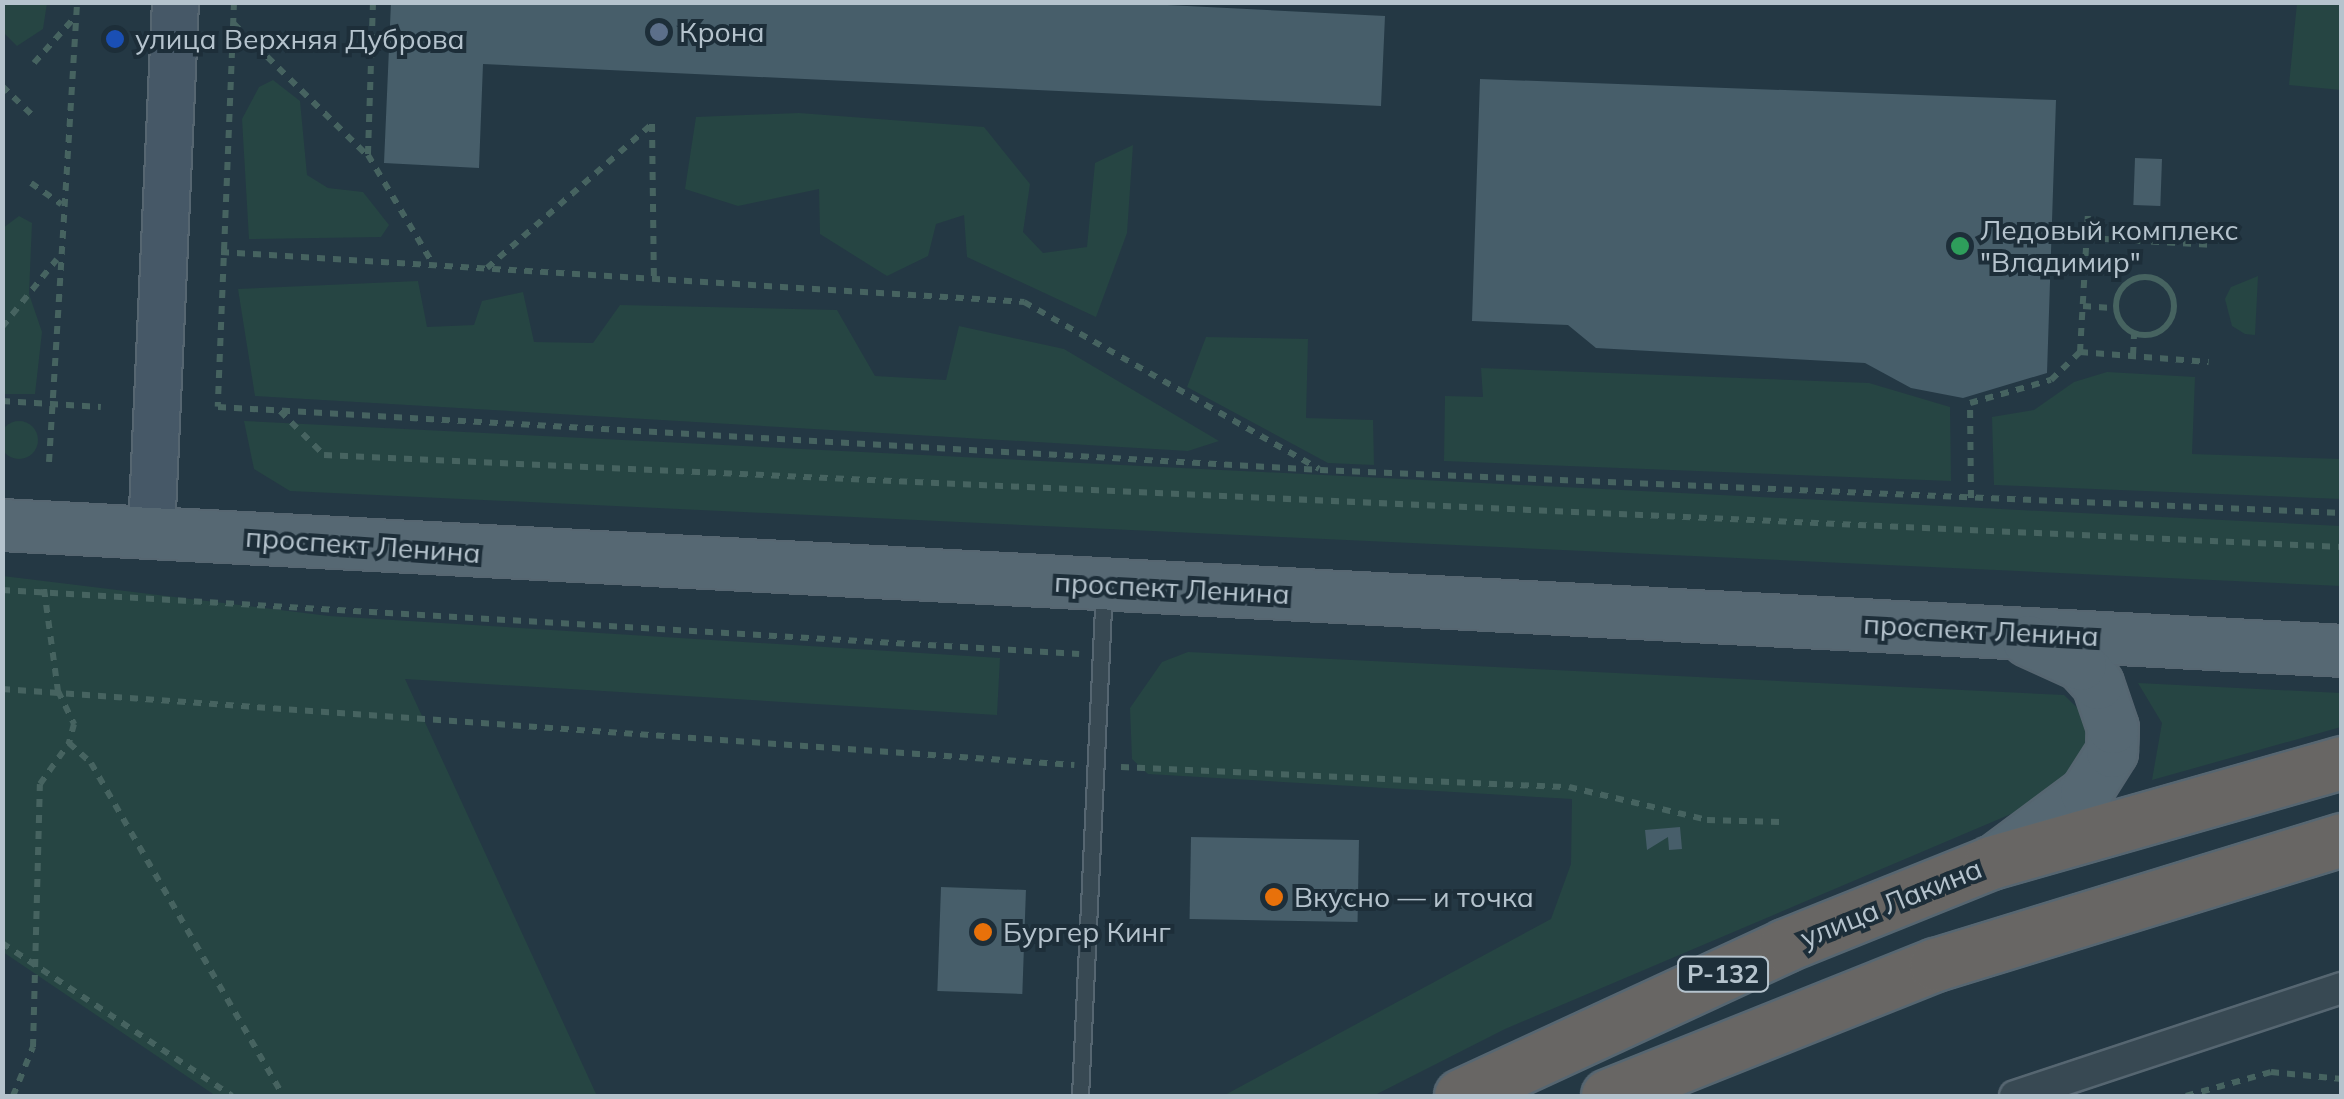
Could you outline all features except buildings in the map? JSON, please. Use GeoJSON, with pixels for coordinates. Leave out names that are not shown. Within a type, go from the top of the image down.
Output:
{"type":"FeatureCollection","features":[{"type":"Feature","properties":{"kind":"highway","name":"улица Лакина"},"geometry":{"type":"LineString","coordinates":[[1461,1096],[1785,946],[1990,863],[2342,763]]}},
{"type":"Feature","properties":{"kind":"highway","name":"Р-132"},"geometry":{"type":"LineString","coordinates":[[1608,1096],[1936,965],[2342,840]]}},
{"type":"Feature","properties":{"kind":"main road"},"geometry":{"type":"LineString","coordinates":[[151,532],[174,2]]}},
{"type":"Feature","properties":{"kind":"main road","name":"проспект Ленина"},"geometry":{"type":"LineString","coordinates":[[2,525],[2342,651]]}},
{"type":"Feature","properties":{"kind":"main road"},"geometry":{"type":"LineString","coordinates":[[1990,630],[2081,665],[2098,684],[2114,728],[2112,752],[2086,793],[1990,863]]}},
{"type":"Feature","properties":{"kind":"street"},"geometry":{"type":"LineString","coordinates":[[2016,1096],[2342,988]]}},
{"type":"Feature","properties":{"kind":"lane"},"geometry":{"type":"LineString","coordinates":[[1080,1096],[1104,584]]}},
{"type":"Feature","properties":{"kind":"path"},"geometry":{"type":"LineString","coordinates":[[49,462],[76,2]]}},
{"type":"Feature","properties":{"kind":"path"},"geometry":{"type":"LineString","coordinates":[[234,2],[221,252],[218,407],[1320,470],[2342,513]]}},
{"type":"Feature","properties":{"kind":"path"},"geometry":{"type":"LineString","coordinates":[[368,156],[373,2]]}},
{"type":"Feature","properties":{"kind":"path"},"geometry":{"type":"LineString","coordinates":[[34,63],[76,16]]}},
{"type":"Feature","properties":{"kind":"path"},"geometry":{"type":"LineString","coordinates":[[233,23],[368,156],[433,265]]}},
{"type":"Feature","properties":{"kind":"path"},"geometry":{"type":"LineString","coordinates":[[2,86],[32,115]]}},
{"type":"Feature","properties":{"kind":"path"},"geometry":{"type":"LineString","coordinates":[[488,268],[652,124],[654,280]]}},
{"type":"Feature","properties":{"kind":"path"},"geometry":{"type":"LineString","coordinates":[[32,183],[62,205]]}},
{"type":"Feature","properties":{"kind":"path"},"geometry":{"type":"LineString","coordinates":[[1971,498],[1970,402],[2051,380],[2080,352],[2088,213]]}},
{"type":"Feature","properties":{"kind":"path"},"geometry":{"type":"LineString","coordinates":[[2087,238],[2214,245]]}},
{"type":"Feature","properties":{"kind":"path"},"geometry":{"type":"LineString","coordinates":[[221,252],[1024,302],[1320,470]]}},
{"type":"Feature","properties":{"kind":"path"},"geometry":{"type":"LineString","coordinates":[[2,327],[58,258]]}},
{"type":"Feature","properties":{"kind":"path"},"geometry":{"type":"LineString","coordinates":[[2115,308],[2128,282],[2148,277],[2166,285],[2174,304],[2169,324],[2152,336],[2134,335]]}},
{"type":"Feature","properties":{"kind":"path"},"geometry":{"type":"LineString","coordinates":[[2083,306],[2115,308]]}},
{"type":"Feature","properties":{"kind":"path"},"geometry":{"type":"LineString","coordinates":[[2115,308],[2134,335],[2132,355]]}},
{"type":"Feature","properties":{"kind":"path"},"geometry":{"type":"LineString","coordinates":[[2080,352],[2209,362]]}},
{"type":"Feature","properties":{"kind":"path"},"geometry":{"type":"LineString","coordinates":[[2,401],[101,407]]}},
{"type":"Feature","properties":{"kind":"path"},"geometry":{"type":"LineString","coordinates":[[280,411],[324,455],[2342,547]]}},
{"type":"Feature","properties":{"kind":"path"},"geometry":{"type":"LineString","coordinates":[[2,590],[44,588],[1101,655]]}},
{"type":"Feature","properties":{"kind":"path"},"geometry":{"type":"LineString","coordinates":[[13,1096],[33,1047],[40,784],[69,743],[74,724],[58,692],[44,588]]}},
{"type":"Feature","properties":{"kind":"path"},"geometry":{"type":"LineString","coordinates":[[2,688],[1096,766],[1569,787],[1707,820],[1783,822]]}},
{"type":"Feature","properties":{"kind":"path"},"geometry":{"type":"LineString","coordinates":[[69,743],[92,764],[283,1096]]}},
{"type":"Feature","properties":{"kind":"path"},"geometry":{"type":"LineString","coordinates":[[2,942],[232,1096]]}},
{"type":"Feature","properties":{"kind":"path"},"geometry":{"type":"LineString","coordinates":[[2186,1096],[2271,1072],[2342,1078]]}},
{"type":"Feature","properties":{"kind":"green space"},"geometry":{"type":"Polygon","coordinates":[[[3,2],[47,3],[43,29],[17,46],[3,32],[3,2]]]}},
{"type":"Feature","properties":{"kind":"green space"},"geometry":{"type":"Polygon","coordinates":[[[2297,3],[2341,3],[2341,90],[2289,85],[2297,3]]]}},
{"type":"Feature","properties":{"kind":"green space"},"geometry":{"type":"Polygon","coordinates":[[[273,80],[300,101],[307,175],[328,188],[363,192],[389,225],[381,237],[249,239],[242,119],[259,87],[273,80]]]}},
{"type":"Feature","properties":{"kind":"green space"},"geometry":{"type":"Polygon","coordinates":[[[799,113],[984,127],[1030,184],[1023,232],[1043,253],[1087,247],[1095,163],[1133,145],[1127,233],[1096,317],[967,257],[964,215],[936,224],[928,256],[887,276],[820,234],[819,189],[738,206],[685,189],[696,117],[799,113]]]}},
{"type":"Feature","properties":{"kind":"green space"},"geometry":{"type":"Polygon","coordinates":[[[19,216],[32,223],[29,294],[42,332],[35,394],[3,394],[3,228],[19,216]]]}},
{"type":"Feature","properties":{"kind":"green space"},"geometry":{"type":"Polygon","coordinates":[[[2258,276],[2255,335],[2245,334],[2232,326],[2225,299],[2231,287],[2258,276]]]}},
{"type":"Feature","properties":{"kind":"green space"},"geometry":{"type":"Polygon","coordinates":[[[418,281],[427,327],[474,325],[482,301],[523,292],[534,342],[593,343],[620,305],[837,310],[875,376],[946,380],[959,326],[1064,349],[1219,441],[1188,451],[255,396],[238,289],[418,281]]]}},
{"type":"Feature","properties":{"kind":"green space"},"geometry":{"type":"Polygon","coordinates":[[[1206,337],[1308,339],[1306,418],[1373,420],[1374,465],[1328,463],[1187,387],[1206,337]]]}},
{"type":"Feature","properties":{"kind":"green space"},"geometry":{"type":"Polygon","coordinates":[[[1481,368],[1869,383],[1950,407],[1951,481],[1444,461],[1445,396],[1483,397],[1481,368]]]}},
{"type":"Feature","properties":{"kind":"green space"},"geometry":{"type":"Polygon","coordinates":[[[2107,372],[2195,377],[2192,454],[2341,459],[2341,499],[1994,485],[1992,417],[2034,410],[2074,382],[2107,372]]]}},
{"type":"Feature","properties":{"kind":"green space"},"geometry":{"type":"Polygon","coordinates":[[[19,421],[32,427],[38,440],[32,453],[19,459],[6,453],[0,440],[6,427],[19,421]]]}},
{"type":"Feature","properties":{"kind":"green space"},"geometry":{"type":"Polygon","coordinates":[[[244,421],[2341,526],[2341,586],[290,491],[254,469],[244,421]]]}},
{"type":"Feature","properties":{"kind":"green space"},"geometry":{"type":"Polygon","coordinates":[[[3,576],[329,616],[1000,658],[997,715],[405,679],[597,1096],[216,1096],[3,952],[3,576]]]}},
{"type":"Feature","properties":{"kind":"green space"},"geometry":{"type":"Polygon","coordinates":[[[1188,652],[2064,695],[2094,724],[2090,748],[2061,788],[2018,811],[1505,1029],[1373,1096],[1223,1096],[1551,919],[1571,864],[1572,799],[1148,774],[1132,759],[1130,708],[1162,662],[1188,652]]]}},
{"type":"Feature","properties":{"kind":"green space"},"geometry":{"type":"Polygon","coordinates":[[[2138,683],[2341,693],[2341,727],[2152,780],[2162,723],[2138,683]]]}},
{"type":"Feature","properties":{"kind":"place","name":"Крона"},"geometry":{"type":"Point","coordinates":[659,32]}},
{"type":"Feature","properties":{"kind":"place","name":"улица Верхняя Дуброва"},"geometry":{"type":"Point","coordinates":[115,39]}},
{"type":"Feature","properties":{"kind":"place","name":"Ледовый комплекс \"Владимир\""},"geometry":{"type":"Point","coordinates":[1960,246]}},
{"type":"Feature","properties":{"kind":"place","name":"Вкусно — и точка"},"geometry":{"type":"Point","coordinates":[1274,897]}},
{"type":"Feature","properties":{"kind":"place","name":"Бургер Кинг"},"geometry":{"type":"Point","coordinates":[983,932]}}]}
